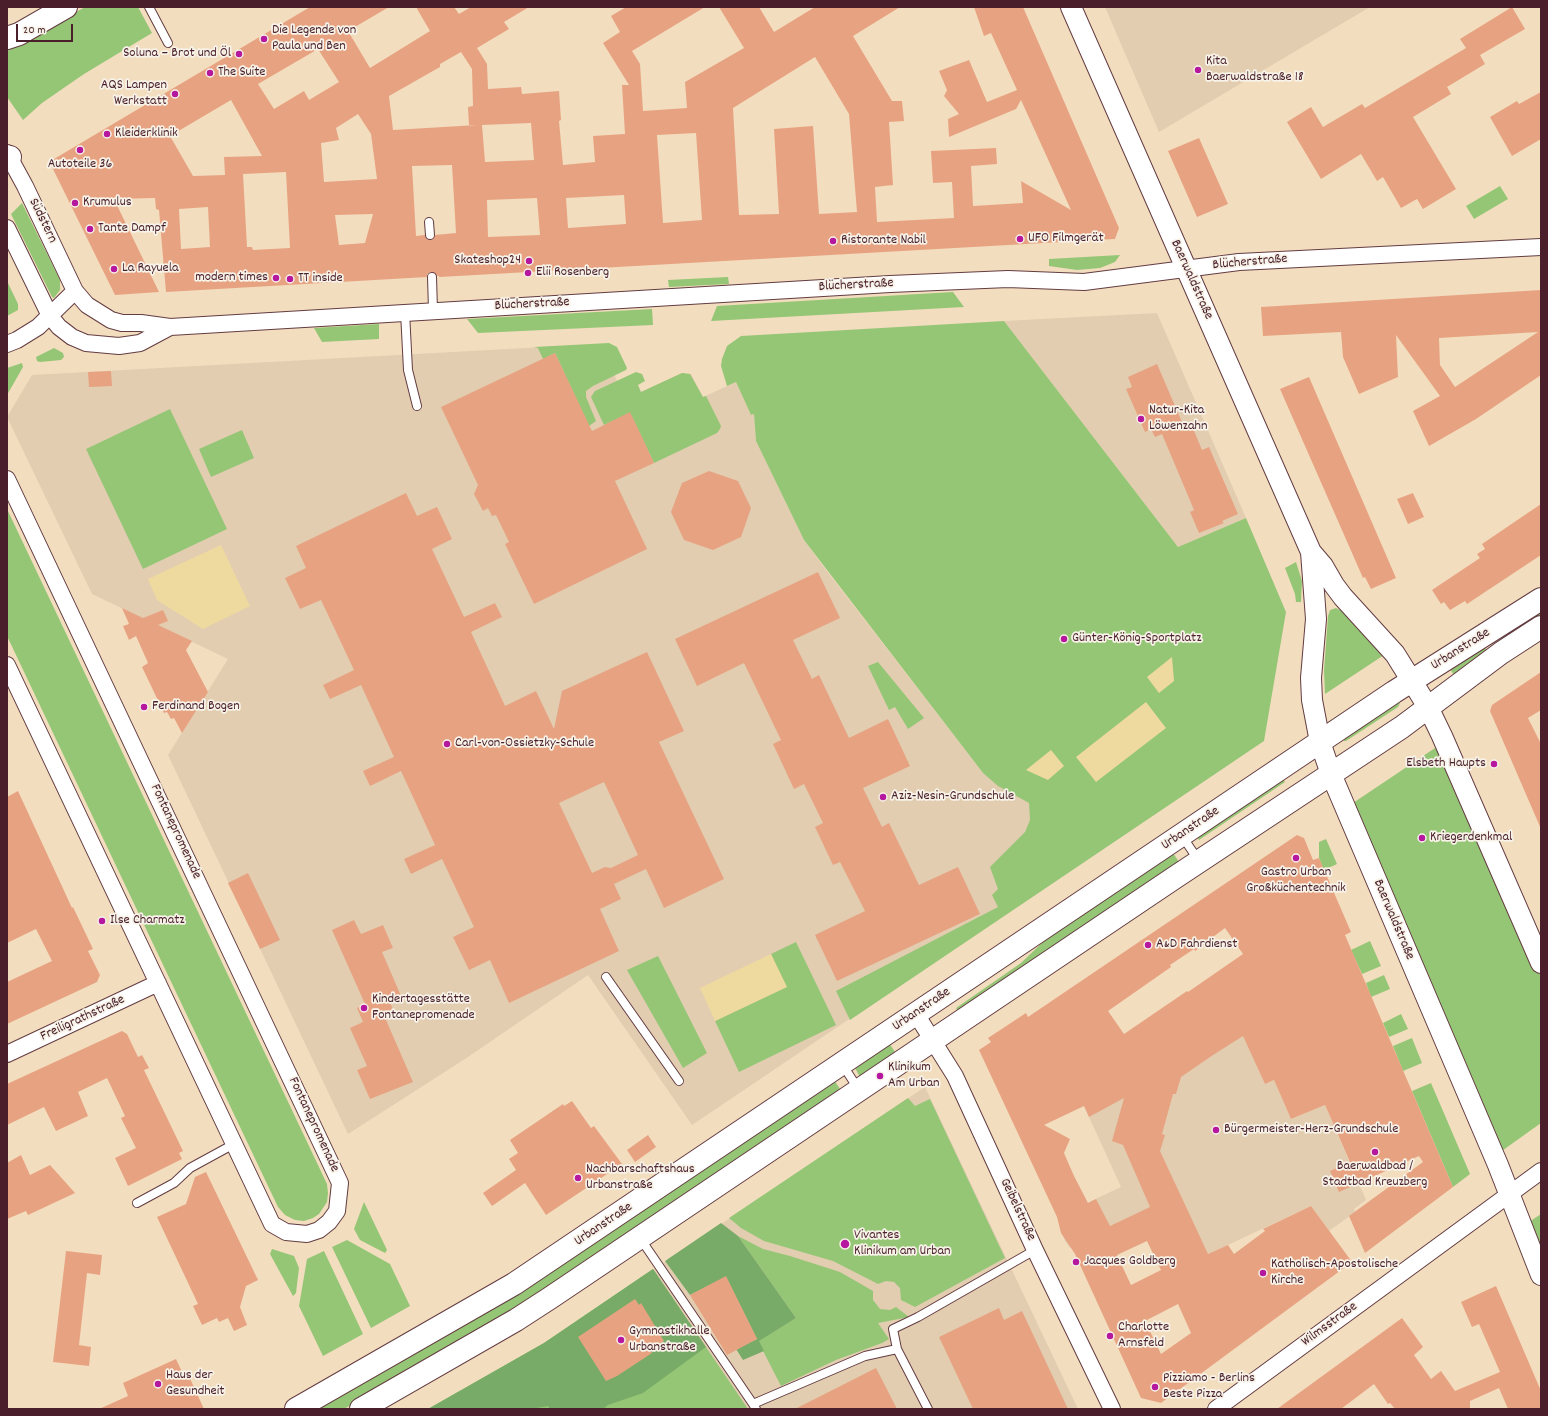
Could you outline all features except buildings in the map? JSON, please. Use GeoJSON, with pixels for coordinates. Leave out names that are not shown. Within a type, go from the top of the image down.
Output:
{"type":"FeatureCollection","features":[{"type":"Feature","properties":{"kind":"main road"},"geometry":{"type":"LineString","coordinates":[[7,38],[19,34],[66,7]]}},
{"type":"Feature","properties":{"kind":"main road","name":"Urbanstraße"},"geometry":{"type":"LineString","coordinates":[[361,1409],[516,1320],[1331,774],[1428,707],[1541,598]]}},
{"type":"Feature","properties":{"kind":"main road","name":"Urbanstraße"},"geometry":{"type":"LineString","coordinates":[[298,1408],[514,1284],[1412,680],[1495,644],[1541,627]]}},
{"type":"Feature","properties":{"kind":"street","name":"Baerwaldstraße"},"geometry":{"type":"LineString","coordinates":[[1071,7],[1311,552],[1323,566],[1343,597],[1395,654],[1428,707],[1541,963]]}},
{"type":"Feature","properties":{"kind":"street","name":"Südstern"},"geometry":{"type":"LineString","coordinates":[[8,157],[75,291]]}},
{"type":"Feature","properties":{"kind":"street"},"geometry":{"type":"LineString","coordinates":[[7,228],[50,316]]}},
{"type":"Feature","properties":{"kind":"street","name":"Blücherstraße"},"geometry":{"type":"LineString","coordinates":[[75,291],[87,305],[111,320],[122,323],[141,323],[170,327],[433,310],[890,284],[1008,279],[1084,282],[1239,262],[1541,247]]}},
{"type":"Feature","properties":{"kind":"street"},"geometry":{"type":"LineString","coordinates":[[7,344],[17,340],[38,327],[75,291]]}},
{"type":"Feature","properties":{"kind":"street","name":"Blücherstraße"},"geometry":{"type":"LineString","coordinates":[[50,316],[59,327],[72,337],[86,343],[103,346],[119,346],[140,343],[170,327]]}},
{"type":"Feature","properties":{"kind":"street","name":"Fontanepromenade"},"geometry":{"type":"LineString","coordinates":[[7,479],[340,1183],[337,1211],[329,1222],[319,1230],[307,1234],[286,1232],[272,1224],[7,665]]}},
{"type":"Feature","properties":{"kind":"street","name":"Baerwaldstraße"},"geometry":{"type":"LineString","coordinates":[[1311,552],[1316,619],[1311,678],[1312,700],[1320,742],[1331,774],[1510,1193],[1541,1275]]}},
{"type":"Feature","properties":{"kind":"street","name":"Freiligrathstraße"},"geometry":{"type":"LineString","coordinates":[[7,1054],[158,983]]}},
{"type":"Feature","properties":{"kind":"street","name":"Geibelstraße"},"geometry":{"type":"LineString","coordinates":[[916,1014],[934,1040],[955,1076],[1035,1250],[1112,1409]]}},
{"type":"Feature","properties":{"kind":"street","name":"Wilmsstraße"},"geometry":{"type":"LineString","coordinates":[[1216,1409],[1541,1171]]}},
{"type":"Feature","properties":{"kind":"lane"},"geometry":{"type":"LineString","coordinates":[[149,7],[168,43]]}},
{"type":"Feature","properties":{"kind":"lane"},"geometry":{"type":"LineString","coordinates":[[429,222],[430,235]]}},
{"type":"Feature","properties":{"kind":"lane"},"geometry":{"type":"LineString","coordinates":[[432,277],[433,310]]}},
{"type":"Feature","properties":{"kind":"lane"},"geometry":{"type":"LineString","coordinates":[[405,312],[408,370],[418,406]]}},
{"type":"Feature","properties":{"kind":"lane"},"geometry":{"type":"LineString","coordinates":[[1182,835],[1199,862]]}},
{"type":"Feature","properties":{"kind":"lane"},"geometry":{"type":"LineString","coordinates":[[606,977],[679,1081]]}},
{"type":"Feature","properties":{"kind":"lane"},"geometry":{"type":"LineString","coordinates":[[842,1064],[859,1090]]}},
{"type":"Feature","properties":{"kind":"lane"},"geometry":{"type":"LineString","coordinates":[[137,1203],[174,1183],[190,1168],[234,1144]]}},
{"type":"Feature","properties":{"kind":"lane"},"geometry":{"type":"LineString","coordinates":[[640,1238],[754,1406],[865,1356],[897,1349]]}},
{"type":"Feature","properties":{"kind":"lane"},"geometry":{"type":"LineString","coordinates":[[928,1409],[897,1349],[893,1329],[918,1317],[1035,1250]]}},
{"type":"Feature","properties":{"kind":"shaded area","name":"Kita Baerwaldstraße 18"},"geometry":{"type":"Polygon","coordinates":[[[1105,7],[1370,7],[1159,132],[1105,7]]]}},
{"type":"Feature","properties":{"kind":"shaded area","name":"Natur-Kita Löwenzahn"},"geometry":{"type":"Polygon","coordinates":[[[1157,313],[1246,518],[1178,547],[1004,321],[1157,313]]]}},
{"type":"Feature","properties":{"kind":"shaded area","name":"Carl-von-Ossietzky-Schule"},"geometry":{"type":"Polygon","coordinates":[[[599,344],[626,399],[682,373],[691,374],[703,397],[736,382],[751,415],[754,414],[756,441],[804,540],[983,773],[1044,808],[1011,910],[692,1125],[588,975],[465,1059],[348,1134],[168,755],[228,659],[92,594],[7,417],[32,375],[599,344]]]}},
{"type":"Feature","properties":{"kind":"shaded area","name":"Bürgermeister-Herz-Grundschule"},"geometry":{"type":"Polygon","coordinates":[[[1225,987],[1265,1084],[1274,1080],[1291,1119],[1325,1105],[1366,1200],[1354,1209],[1355,1212],[1329,1231],[1311,1206],[1164,1275],[1139,1224],[1075,1254],[1072,1247],[1070,1248],[1065,1241],[1059,1225],[1087,1203],[1121,1187],[1084,1106],[1225,987]]]}},
{"type":"Feature","properties":{"kind":"shaded area","name":"Vivantes Klinikum am Urban"},"geometry":{"type":"Polygon","coordinates":[[[925,1087],[1078,1409],[428,1409],[544,1343],[925,1087]]]}},
{"type":"Feature","properties":{"kind":"green space"},"geometry":{"type":"Polygon","coordinates":[[[85,7],[138,7],[152,33],[84,74],[42,103],[23,120],[7,97],[7,51],[85,7]]]}},
{"type":"Feature","properties":{"kind":"green space"},"geometry":{"type":"Polygon","coordinates":[[[1500,186],[1508,199],[1474,219],[1466,206],[1500,186]]]}},
{"type":"Feature","properties":{"kind":"green space"},"geometry":{"type":"Polygon","coordinates":[[[22,203],[60,280],[60,290],[54,298],[52,297],[11,214],[22,203]]]}},
{"type":"Feature","properties":{"kind":"green space"},"geometry":{"type":"Polygon","coordinates":[[[1120,255],[1115,262],[1100,268],[1077,270],[1049,266],[1049,259],[1120,255]]]}},
{"type":"Feature","properties":{"kind":"green space"},"geometry":{"type":"Polygon","coordinates":[[[728,277],[729,284],[669,287],[668,280],[728,277]]]}},
{"type":"Feature","properties":{"kind":"green space"},"geometry":{"type":"Polygon","coordinates":[[[7,281],[18,304],[18,310],[7,316],[7,281]]]}},
{"type":"Feature","properties":{"kind":"green space"},"geometry":{"type":"Polygon","coordinates":[[[953,292],[964,307],[711,321],[717,306],[953,292]]]}},
{"type":"Feature","properties":{"kind":"green space"},"geometry":{"type":"Polygon","coordinates":[[[652,309],[653,325],[478,333],[467,319],[652,309]]]}},
{"type":"Feature","properties":{"kind":"green space","name":"Günter-König-Sportplatz"},"geometry":{"type":"Polygon","coordinates":[[[1004,321],[1178,547],[1246,518],[1286,612],[1264,741],[850,1020],[836,991],[998,907],[992,895],[998,889],[990,867],[1025,832],[1030,820],[1029,803],[998,786],[983,773],[804,540],[756,441],[754,414],[751,415],[736,382],[727,386],[721,366],[722,359],[727,346],[741,336],[1004,321]]]}},
{"type":"Feature","properties":{"kind":"green space"},"geometry":{"type":"Polygon","coordinates":[[[379,324],[379,339],[322,342],[314,328],[379,324]]]}},
{"type":"Feature","properties":{"kind":"green space"},"geometry":{"type":"Polygon","coordinates":[[[609,343],[617,347],[627,368],[626,370],[586,391],[586,397],[596,421],[589,426],[555,353],[543,359],[538,348],[534,347],[609,343]]]}},
{"type":"Feature","properties":{"kind":"green space"},"geometry":{"type":"Polygon","coordinates":[[[54,348],[63,353],[64,357],[61,360],[37,361],[36,357],[54,348]]]}},
{"type":"Feature","properties":{"kind":"green space"},"geometry":{"type":"Polygon","coordinates":[[[22,363],[23,367],[7,395],[7,368],[22,363]]]}},
{"type":"Feature","properties":{"kind":"green space"},"geometry":{"type":"Polygon","coordinates":[[[636,372],[642,374],[645,381],[638,385],[641,392],[682,373],[690,374],[703,397],[706,396],[721,426],[720,429],[717,433],[654,463],[630,413],[604,425],[591,397],[595,391],[636,372]]]}},
{"type":"Feature","properties":{"kind":"green space"},"geometry":{"type":"Polygon","coordinates":[[[170,409],[227,529],[143,569],[86,449],[170,409]]]}},
{"type":"Feature","properties":{"kind":"green space"},"geometry":{"type":"Polygon","coordinates":[[[242,430],[254,458],[211,477],[199,449],[242,430]]]}},
{"type":"Feature","properties":{"kind":"green space"},"geometry":{"type":"Polygon","coordinates":[[[7,509],[327,1184],[327,1202],[319,1214],[313,1218],[304,1221],[295,1220],[285,1215],[278,1207],[7,636],[7,509]]]}},
{"type":"Feature","properties":{"kind":"green space"},"geometry":{"type":"Polygon","coordinates":[[[1296,562],[1302,581],[1301,602],[1296,602],[1295,594],[1285,568],[1296,562]]]}},
{"type":"Feature","properties":{"kind":"green space"},"geometry":{"type":"Polygon","coordinates":[[[1336,608],[1342,611],[1384,655],[1325,694],[1324,671],[1328,616],[1330,610],[1336,608]]]}},
{"type":"Feature","properties":{"kind":"green space"},"geometry":{"type":"Polygon","coordinates":[[[1541,609],[1541,616],[1504,640],[1503,639],[1502,636],[1541,609]]]}},
{"type":"Feature","properties":{"kind":"green space"},"geometry":{"type":"Polygon","coordinates":[[[1484,648],[1487,652],[1454,675],[1450,669],[1484,648]]]}},
{"type":"Feature","properties":{"kind":"green space"},"geometry":{"type":"Polygon","coordinates":[[[878,662],[924,718],[908,729],[895,707],[889,710],[868,666],[878,662]]]}},
{"type":"Feature","properties":{"kind":"green space"},"geometry":{"type":"Polygon","coordinates":[[[1399,702],[1398,707],[1344,741],[1343,739],[1399,702]]]}},
{"type":"Feature","properties":{"kind":"green space"},"geometry":{"type":"Polygon","coordinates":[[[1441,744],[1541,977],[1541,1123],[1499,1153],[1350,805],[1441,744]]]}},
{"type":"Feature","properties":{"kind":"green space"},"geometry":{"type":"Polygon","coordinates":[[[1283,779],[1285,782],[1199,840],[1197,837],[1283,779]]]}},
{"type":"Feature","properties":{"kind":"green space"},"geometry":{"type":"Polygon","coordinates":[[[1326,839],[1337,864],[1324,870],[1319,858],[1319,842],[1326,839]]]}},
{"type":"Feature","properties":{"kind":"green space"},"geometry":{"type":"Polygon","coordinates":[[[1173,853],[1179,862],[958,1011],[956,1008],[1021,963],[1046,939],[1173,853]]]}},
{"type":"Feature","properties":{"kind":"green space"},"geometry":{"type":"Polygon","coordinates":[[[1370,941],[1381,966],[1362,974],[1351,950],[1370,941]]]}},
{"type":"Feature","properties":{"kind":"green space"},"geometry":{"type":"Polygon","coordinates":[[[796,942],[836,1025],[739,1072],[715,1021],[786,987],[771,954],[796,942]]]}},
{"type":"Feature","properties":{"kind":"green space"},"geometry":{"type":"Polygon","coordinates":[[[658,956],[707,1053],[683,1068],[627,970],[658,956]]]}},
{"type":"Feature","properties":{"kind":"green space"},"geometry":{"type":"Polygon","coordinates":[[[1384,975],[1390,989],[1371,997],[1366,983],[1384,975]]]}},
{"type":"Feature","properties":{"kind":"green space"},"geometry":{"type":"Polygon","coordinates":[[[1401,1014],[1408,1029],[1389,1037],[1383,1023],[1401,1014]]]}},
{"type":"Feature","properties":{"kind":"green space"},"geometry":{"type":"Polygon","coordinates":[[[1412,1038],[1422,1063],[1403,1071],[1393,1046],[1412,1038]]]}},
{"type":"Feature","properties":{"kind":"green space"},"geometry":{"type":"Polygon","coordinates":[[[889,1043],[897,1055],[860,1077],[855,1068],[889,1043]]]}},
{"type":"Feature","properties":{"kind":"green space"},"geometry":{"type":"Polygon","coordinates":[[[834,1080],[842,1092],[482,1331],[344,1409],[320,1409],[319,1407],[494,1308],[834,1080]]]}},
{"type":"Feature","properties":{"kind":"green space"},"geometry":{"type":"Polygon","coordinates":[[[1431,1083],[1470,1174],[1453,1187],[1412,1091],[1431,1083]]]}},
{"type":"Feature","properties":{"kind":"green space"},"geometry":{"type":"Polygon","coordinates":[[[908,1098],[915,1106],[930,1099],[1005,1258],[915,1307],[901,1300],[900,1288],[894,1282],[886,1281],[878,1284],[833,1261],[764,1241],[741,1228],[729,1218],[908,1098]]]}},
{"type":"Feature","properties":{"kind":"green space"},"geometry":{"type":"Polygon","coordinates":[[[364,1202],[387,1250],[385,1253],[360,1240],[354,1229],[364,1202]]]}},
{"type":"Feature","properties":{"kind":"green space"},"geometry":{"type":"Polygon","coordinates":[[[1541,1214],[1541,1250],[1529,1222],[1541,1214]]]}},
{"type":"Feature","properties":{"kind":"green space"},"geometry":{"type":"Polygon","coordinates":[[[721,1223],[738,1236],[796,1318],[759,1341],[764,1351],[743,1360],[736,1349],[757,1339],[726,1277],[690,1295],[665,1261],[721,1223]]]}},
{"type":"Feature","properties":{"kind":"green space"},"geometry":{"type":"Polygon","coordinates":[[[738,1236],[763,1249],[840,1272],[873,1291],[873,1300],[880,1309],[890,1310],[896,1307],[909,1317],[878,1323],[889,1339],[882,1343],[836,1360],[781,1386],[758,1341],[796,1318],[738,1236]]]}},
{"type":"Feature","properties":{"kind":"green space"},"geometry":{"type":"Polygon","coordinates":[[[347,1240],[390,1264],[410,1306],[371,1328],[332,1247],[347,1240]]]}},
{"type":"Feature","properties":{"kind":"green space"},"geometry":{"type":"Polygon","coordinates":[[[272,1249],[294,1256],[299,1268],[296,1293],[293,1296],[270,1254],[272,1249]]]}},
{"type":"Feature","properties":{"kind":"green space"},"geometry":{"type":"Polygon","coordinates":[[[324,1251],[363,1334],[323,1356],[299,1306],[307,1259],[324,1251]]]}},
{"type":"Feature","properties":{"kind":"green space"},"geometry":{"type":"Polygon","coordinates":[[[653,1269],[748,1409],[428,1409],[544,1343],[653,1269]]]}},
{"type":"Feature","properties":{"kind":"green space"},"geometry":{"type":"Polygon","coordinates":[[[653,1269],[706,1347],[643,1393],[608,1405],[603,1409],[550,1409],[548,1406],[531,1409],[428,1409],[544,1343],[653,1269]]]}},
{"type":"Feature","properties":{"kind":"sand"},"geometry":{"type":"Polygon","coordinates":[[[221,545],[250,606],[203,629],[157,600],[148,579],[221,545]]]}},
{"type":"Feature","properties":{"kind":"sand"},"geometry":{"type":"Polygon","coordinates":[[[1172,657],[1174,681],[1159,693],[1147,677],[1172,657]]]}},
{"type":"Feature","properties":{"kind":"sand"},"geometry":{"type":"Polygon","coordinates":[[[1146,702],[1166,728],[1096,782],[1076,757],[1146,702]]]}},
{"type":"Feature","properties":{"kind":"sand"},"geometry":{"type":"Polygon","coordinates":[[[1051,750],[1064,766],[1048,780],[1026,770],[1051,750]]]}},
{"type":"Feature","properties":{"kind":"sand"},"geometry":{"type":"Polygon","coordinates":[[[771,954],[787,987],[715,1021],[700,988],[771,954]]]}},
{"type":"Feature","properties":{"kind":"place","name":"Die Legende von Paula und Ben"},"geometry":{"type":"Point","coordinates":[264,39]}},
{"type":"Feature","properties":{"kind":"place","name":"Soluna – Brot und Öl"},"geometry":{"type":"Point","coordinates":[239,54]}},
{"type":"Feature","properties":{"kind":"place","name":"Kita Baerwaldstraße 18"},"geometry":{"type":"Point","coordinates":[1198,70]}},
{"type":"Feature","properties":{"kind":"place","name":"The Suite"},"geometry":{"type":"Point","coordinates":[210,73]}},
{"type":"Feature","properties":{"kind":"place","name":"AQS Lampen Werkstatt"},"geometry":{"type":"Point","coordinates":[175,94]}},
{"type":"Feature","properties":{"kind":"place","name":"Kleiderklinik"},"geometry":{"type":"Point","coordinates":[107,134]}},
{"type":"Feature","properties":{"kind":"place","name":"Autoteile 36"},"geometry":{"type":"Point","coordinates":[80,150]}},
{"type":"Feature","properties":{"kind":"place","name":"Krumulus"},"geometry":{"type":"Point","coordinates":[75,203]}},
{"type":"Feature","properties":{"kind":"place","name":"Tante Dampf"},"geometry":{"type":"Point","coordinates":[90,229]}},
{"type":"Feature","properties":{"kind":"place","name":"UFO Filmgerät"},"geometry":{"type":"Point","coordinates":[1020,239]}},
{"type":"Feature","properties":{"kind":"place","name":"Ristorante Nabil"},"geometry":{"type":"Point","coordinates":[833,241]}},
{"type":"Feature","properties":{"kind":"place","name":"Skateshop24"},"geometry":{"type":"Point","coordinates":[529,261]}},
{"type":"Feature","properties":{"kind":"place","name":"La Rayuela"},"geometry":{"type":"Point","coordinates":[114,269]}},
{"type":"Feature","properties":{"kind":"place","name":"Elii Rosenberg"},"geometry":{"type":"Point","coordinates":[528,273]}},
{"type":"Feature","properties":{"kind":"place","name":"modern times"},"geometry":{"type":"Point","coordinates":[276,278]}},
{"type":"Feature","properties":{"kind":"place","name":"TT inside"},"geometry":{"type":"Point","coordinates":[290,279]}},
{"type":"Feature","properties":{"kind":"place","name":"Natur-Kita Löwenzahn"},"geometry":{"type":"Point","coordinates":[1141,419]}},
{"type":"Feature","properties":{"kind":"place","name":"Günter-König-Sportplatz"},"geometry":{"type":"Point","coordinates":[1064,639]}},
{"type":"Feature","properties":{"kind":"place","name":"Ferdinand Bogen"},"geometry":{"type":"Point","coordinates":[144,707]}},
{"type":"Feature","properties":{"kind":"place","name":"Carl-von-Ossietzky-Schule"},"geometry":{"type":"Point","coordinates":[447,744]}},
{"type":"Feature","properties":{"kind":"place","name":"Elsbeth Haupts"},"geometry":{"type":"Point","coordinates":[1494,764]}},
{"type":"Feature","properties":{"kind":"place","name":"Aziz-Nesin-Grundschule"},"geometry":{"type":"Point","coordinates":[883,797]}},
{"type":"Feature","properties":{"kind":"place","name":"Kriegerdenkmal"},"geometry":{"type":"Point","coordinates":[1422,838]}},
{"type":"Feature","properties":{"kind":"place","name":"Gastro Urban Großküchentechnik"},"geometry":{"type":"Point","coordinates":[1296,858]}},
{"type":"Feature","properties":{"kind":"place","name":"Ilse Charmatz"},"geometry":{"type":"Point","coordinates":[102,921]}},
{"type":"Feature","properties":{"kind":"place","name":"A&D Fahrdienst"},"geometry":{"type":"Point","coordinates":[1148,945]}},
{"type":"Feature","properties":{"kind":"place","name":"Kindertagesstätte Fontanepromenade"},"geometry":{"type":"Point","coordinates":[364,1008]}},
{"type":"Feature","properties":{"kind":"place","name":"Klinikum Am Urban"},"geometry":{"type":"Point","coordinates":[880,1076]}},
{"type":"Feature","properties":{"kind":"place","name":"Bürgermeister-Herz-Grundschule"},"geometry":{"type":"Point","coordinates":[1216,1130]}},
{"type":"Feature","properties":{"kind":"place","name":"Baerwaldbad / Stadtbad Kreuzberg"},"geometry":{"type":"Point","coordinates":[1375,1152]}},
{"type":"Feature","properties":{"kind":"place","name":"Nachbarschaftshaus Urbanstraße"},"geometry":{"type":"Point","coordinates":[578,1178]}},
{"type":"Feature","properties":{"kind":"place","name":"Vivantes Klinikum am Urban"},"geometry":{"type":"Point","coordinates":[845,1244]}},
{"type":"Feature","properties":{"kind":"place","name":"Jacques Goldberg"},"geometry":{"type":"Point","coordinates":[1076,1262]}},
{"type":"Feature","properties":{"kind":"place","name":"Katholisch-Apostolische Kirche"},"geometry":{"type":"Point","coordinates":[1263,1273]}},
{"type":"Feature","properties":{"kind":"place","name":"Charlotte Arnsfeld"},"geometry":{"type":"Point","coordinates":[1110,1336]}},
{"type":"Feature","properties":{"kind":"place","name":"Gymnastikhalle Urbanstraße"},"geometry":{"type":"Point","coordinates":[621,1340]}},
{"type":"Feature","properties":{"kind":"place","name":"Haus der Gesundheit"},"geometry":{"type":"Point","coordinates":[158,1384]}},
{"type":"Feature","properties":{"kind":"place","name":"Pizziamo - Berlins Beste Pizza"},"geometry":{"type":"Point","coordinates":[1155,1387]}}]}
